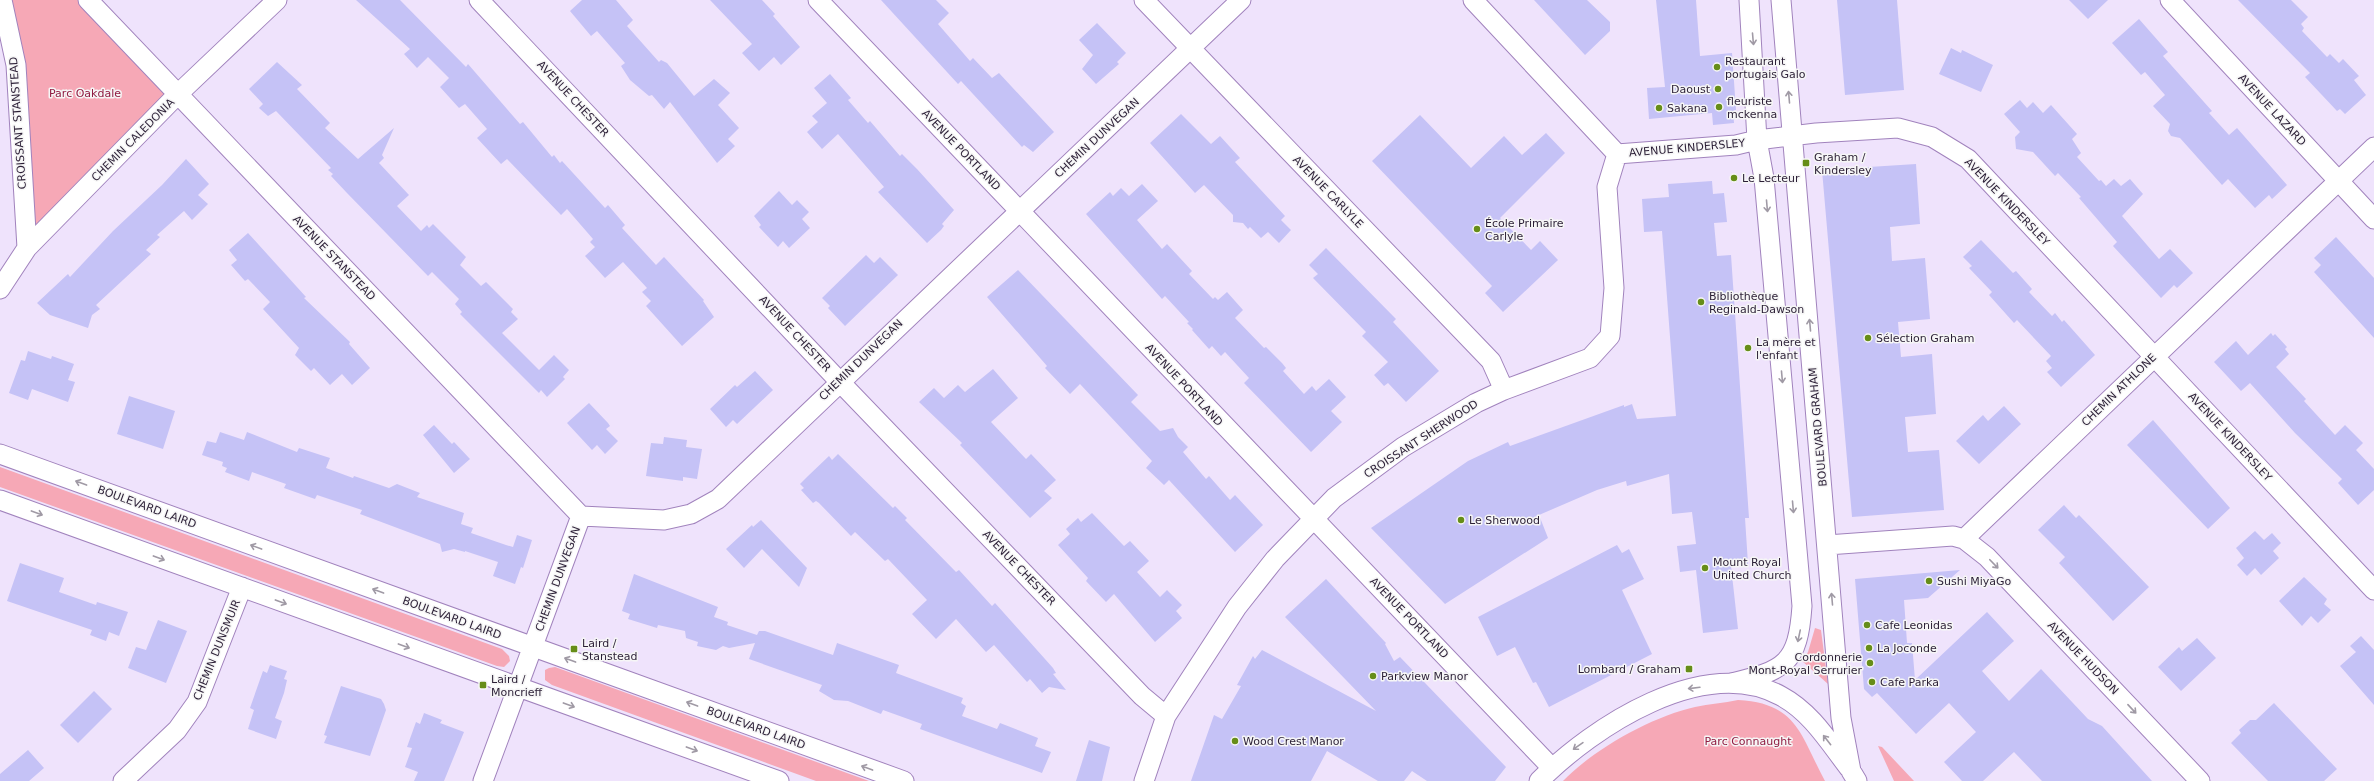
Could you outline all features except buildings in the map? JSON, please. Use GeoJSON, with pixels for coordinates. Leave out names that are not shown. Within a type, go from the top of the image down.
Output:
{"type":"FeatureCollection","features":[{"type":"Feature","properties":{"kind":"street","name":"CROISSANT STANSTEAD"},"geometry":{"type":"LineString","coordinates":[[2,0],[16,65],[26,248]]}},
{"type":"Feature","properties":{"kind":"street","name":"AVENUE STANSTEAD"},"geometry":{"type":"LineString","coordinates":[[88,0],[581,516]]}},
{"type":"Feature","properties":{"kind":"street","name":"CHEMIN CALEDONIA"},"geometry":{"type":"LineString","coordinates":[[0,289],[26,248],[178,94],[277,0]]}},
{"type":"Feature","properties":{"kind":"street","name":"AVENUE CHESTER"},"geometry":{"type":"LineString","coordinates":[[479,0],[839,381],[1142,696],[1166,716]]}},
{"type":"Feature","properties":{"kind":"street","name":"AVENUE PORTLAND"},"geometry":{"type":"LineString","coordinates":[[818,0],[1313,520],[1545,774]]}},
{"type":"Feature","properties":{"kind":"street","name":"AVENUE CARLYLE"},"geometry":{"type":"LineString","coordinates":[[1144,0],[1491,361],[1504,390]]}},
{"type":"Feature","properties":{"kind":"street","name":"CHEMIN DUNVEGAN"},"geometry":{"type":"LineString","coordinates":[[483,781],[581,516],[664,520],[691,514],[718,499],[839,381],[1241,0]]}},
{"type":"Feature","properties":{"kind":"street","name":"AVENUE KINDERSLEY"},"geometry":{"type":"LineString","coordinates":[[1473,0],[1617,154],[1736,145],[1757,140],[1792,136],[1898,128],[1921,133],[1949,146],[1968,160],[2374,590]]}},
{"type":"Feature","properties":{"kind":"street"},"geometry":{"type":"LineString","coordinates":[[1545,774],[1572,750],[1600,732],[1663,697],[1686,689],[1732,683],[1771,673],[1790,657],[1798,642],[1802,606],[1764,178],[1757,140],[1749,0]]}},
{"type":"Feature","properties":{"kind":"street","name":"BOULEVARD GRAHAM"},"geometry":{"type":"LineString","coordinates":[[1781,0],[1841,718],[1854,776]]}},
{"type":"Feature","properties":{"kind":"street","name":"AVENUE LAZARD"},"geometry":{"type":"LineString","coordinates":[[2170,0],[2374,219]]}},
{"type":"Feature","properties":{"kind":"street","name":"CHEMIN ATHLONE"},"geometry":{"type":"LineString","coordinates":[[1964,539],[2374,148]]}},
{"type":"Feature","properties":{"kind":"street","name":"CROISSANT SHERWOOD"},"geometry":{"type":"LineString","coordinates":[[1144,781],[1166,716],[1237,607],[1275,559],[1313,520],[1362,476],[1403,448],[1476,403],[1504,390],[1590,358],[1610,336],[1614,311],[1614,288],[1608,187],[1617,154]]}},
{"type":"Feature","properties":{"kind":"street","name":"BOULEVARD LAIRD"},"geometry":{"type":"LineString","coordinates":[[0,454],[904,781]]}},
{"type":"Feature","properties":{"kind":"street"},"geometry":{"type":"LineString","coordinates":[[0,500],[779,781]]}},
{"type":"Feature","properties":{"kind":"street"},"geometry":{"type":"LineString","coordinates":[[1827,545],[1953,536],[1964,539]]}},
{"type":"Feature","properties":{"kind":"street","name":"AVENUE HUDSON"},"geometry":{"type":"LineString","coordinates":[[1964,539],[1987,557],[2200,781]]}},
{"type":"Feature","properties":{"kind":"street","name":"CHEMIN DUNSMUIR"},"geometry":{"type":"LineString","coordinates":[[123,781],[177,730],[197,702],[242,587]]}},
{"type":"Feature","properties":{"kind":"street"},"geometry":{"type":"LineString","coordinates":[[1732,683],[1764,689],[1780,695],[1794,704],[1808,715],[1854,776]]}},
{"type":"Feature","properties":{"kind":"green space","name":"Parc Oakdale"},"geometry":{"type":"Polygon","coordinates":[[[2,0],[88,0],[178,94],[27,248],[2,0]]]}},
{"type":"Feature","properties":{"kind":"green space"},"geometry":{"type":"Polygon","coordinates":[[[0,467],[502,649],[509,656],[510,661],[504,667],[497,666],[0,487],[0,467]]]}},
{"type":"Feature","properties":{"kind":"green space"},"geometry":{"type":"Polygon","coordinates":[[[1815,628],[1821,630],[1828,684],[1802,661],[1808,652],[1815,628]]]}},
{"type":"Feature","properties":{"kind":"green space"},"geometry":{"type":"Polygon","coordinates":[[[555,667],[869,781],[816,781],[552,685],[545,680],[545,670],[555,667]]]}},
{"type":"Feature","properties":{"kind":"green space","name":"Parc Connaught"},"geometry":{"type":"Polygon","coordinates":[[[1738,700],[1758,703],[1774,708],[1786,715],[1803,737],[1825,781],[1563,781],[1591,757],[1642,726],[1660,718],[1695,707],[1738,700]]]}},
{"type":"Feature","properties":{"kind":"green space"},"geometry":{"type":"Polygon","coordinates":[[[1878,746],[1882,747],[1914,781],[1894,781],[1878,746]]]}},
{"type":"Feature","properties":{"kind":"place","name":"Restaurant portugais Galo"},"geometry":{"type":"Point","coordinates":[1717,67]}},
{"type":"Feature","properties":{"kind":"place","name":"Daoust"},"geometry":{"type":"Point","coordinates":[1718,89]}},
{"type":"Feature","properties":{"kind":"place","name":"fleuriste mckenna"},"geometry":{"type":"Point","coordinates":[1719,107]}},
{"type":"Feature","properties":{"kind":"place","name":"Sakana"},"geometry":{"type":"Point","coordinates":[1659,108]}},
{"type":"Feature","properties":{"kind":"place","name":"Graham / Kindersley"},"geometry":{"type":"Point","coordinates":[1806,163]}},
{"type":"Feature","properties":{"kind":"place","name":"Le Lecteur"},"geometry":{"type":"Point","coordinates":[1734,178]}},
{"type":"Feature","properties":{"kind":"place","name":"École Primaire Carlyle"},"geometry":{"type":"Point","coordinates":[1477,229]}},
{"type":"Feature","properties":{"kind":"place","name":"Bibliothèque Reginald-Dawson"},"geometry":{"type":"Point","coordinates":[1701,302]}},
{"type":"Feature","properties":{"kind":"place","name":"Sélection Graham"},"geometry":{"type":"Point","coordinates":[1868,338]}},
{"type":"Feature","properties":{"kind":"place","name":"La mère et l'enfant"},"geometry":{"type":"Point","coordinates":[1748,348]}},
{"type":"Feature","properties":{"kind":"place","name":"Le Sherwood"},"geometry":{"type":"Point","coordinates":[1461,520]}},
{"type":"Feature","properties":{"kind":"place","name":"Mount Royal United Church"},"geometry":{"type":"Point","coordinates":[1705,568]}},
{"type":"Feature","properties":{"kind":"place","name":"Sushi MiyaGo"},"geometry":{"type":"Point","coordinates":[1929,581]}},
{"type":"Feature","properties":{"kind":"place","name":"Cafe Leonidas"},"geometry":{"type":"Point","coordinates":[1867,625]}},
{"type":"Feature","properties":{"kind":"place","name":"La Joconde"},"geometry":{"type":"Point","coordinates":[1869,648]}},
{"type":"Feature","properties":{"kind":"place","name":"Laird / Stanstead"},"geometry":{"type":"Point","coordinates":[574,649]}},
{"type":"Feature","properties":{"kind":"place","name":"Cordonnerie Mont-Royal Serrurier"},"geometry":{"type":"Point","coordinates":[1870,663]}},
{"type":"Feature","properties":{"kind":"place","name":"Lombard / Graham"},"geometry":{"type":"Point","coordinates":[1689,669]}},
{"type":"Feature","properties":{"kind":"place","name":"Parkview Manor"},"geometry":{"type":"Point","coordinates":[1373,676]}},
{"type":"Feature","properties":{"kind":"place","name":"Cafe Parka"},"geometry":{"type":"Point","coordinates":[1872,682]}},
{"type":"Feature","properties":{"kind":"place","name":"Laird / Moncrieff"},"geometry":{"type":"Point","coordinates":[483,685]}},
{"type":"Feature","properties":{"kind":"place","name":"Wood Crest Manor"},"geometry":{"type":"Point","coordinates":[1235,741]}}]}
